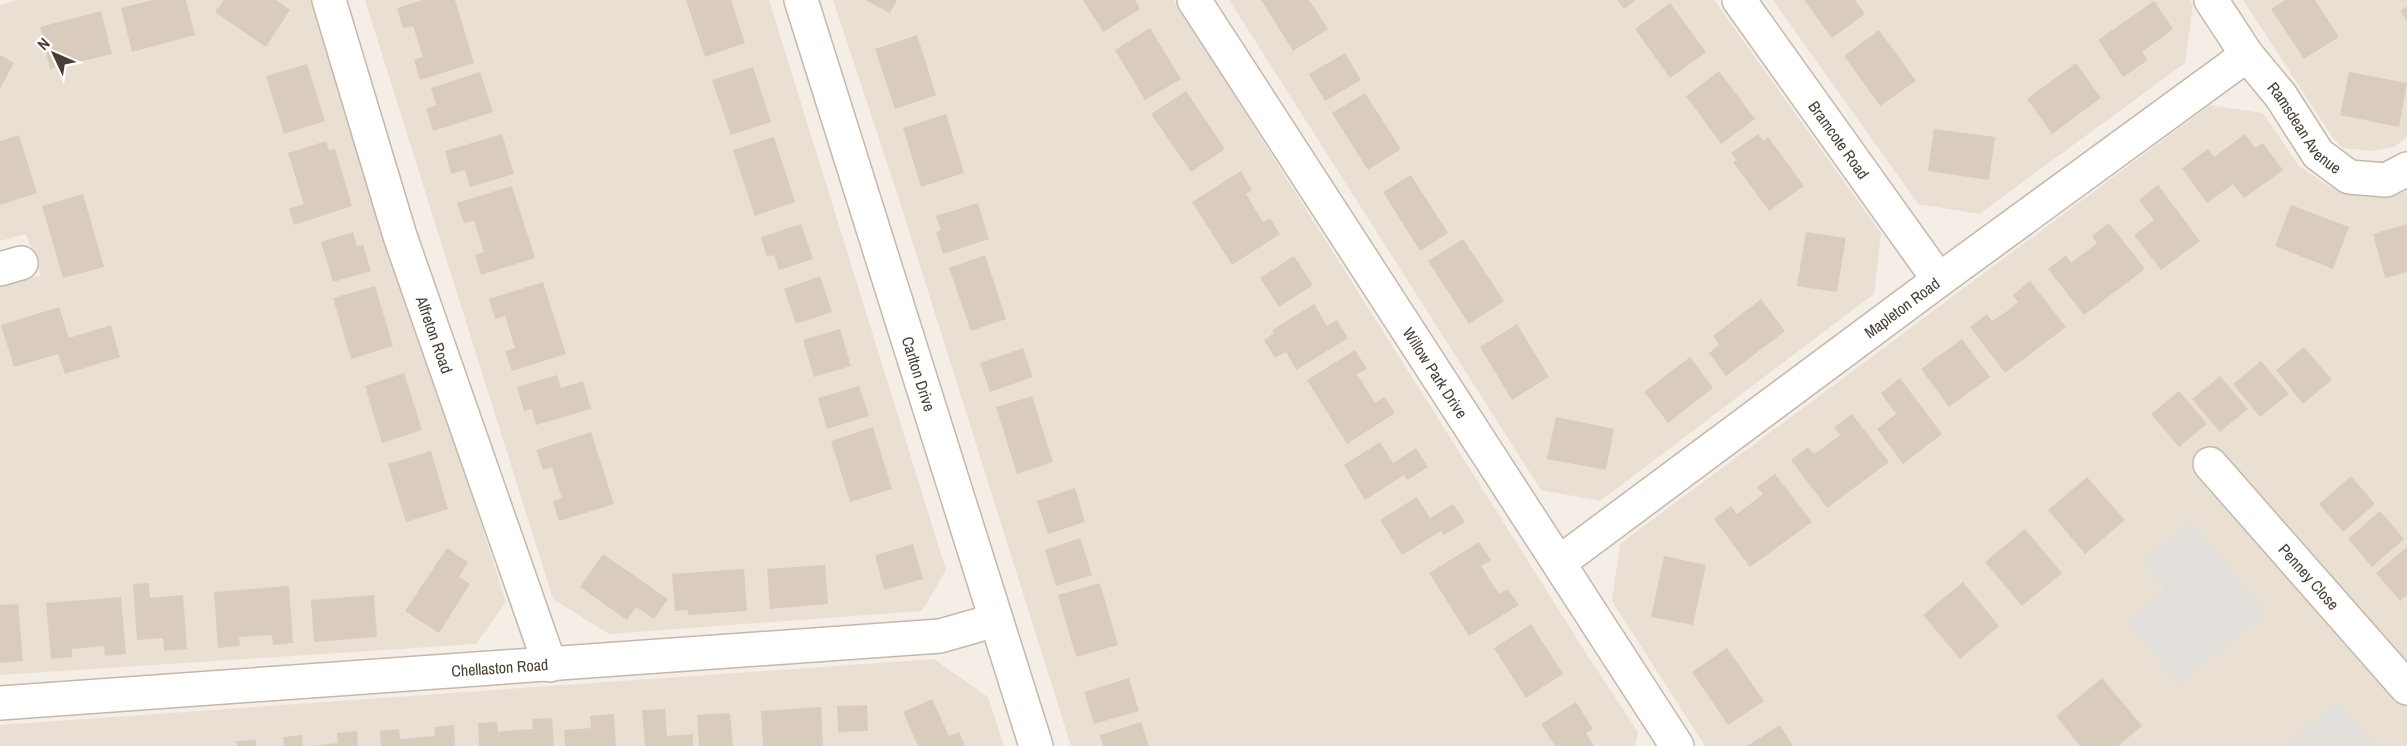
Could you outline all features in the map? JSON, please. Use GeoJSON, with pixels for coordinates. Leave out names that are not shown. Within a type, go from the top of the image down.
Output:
{"type":"FeatureCollection","features":[{"type":"Feature","properties":{"kind":"street","name":"Alfreton Road"},"geometry":{"type":"LineString","coordinates":[[329,0],[400,237],[550,665]]}},
{"type":"Feature","properties":{"kind":"street","name":"Carlton Drive"},"geometry":{"type":"LineString","coordinates":[[801,0],[1036,746]]}},
{"type":"Feature","properties":{"kind":"street","name":"Willow Park Drive"},"geometry":{"type":"LineString","coordinates":[[1194,0],[1677,746]]}},
{"type":"Feature","properties":{"kind":"street","name":"Bramcote Road"},"geometry":{"type":"LineString","coordinates":[[1739,0],[1939,280]]}},
{"type":"Feature","properties":{"kind":"street","name":"Ramsdean Avenue"},"geometry":{"type":"LineString","coordinates":[[2211,0],[2247,56],[2281,96],[2318,154],[2349,177],[2386,180],[2407,169]]}},
{"type":"Feature","properties":{"kind":"street","name":"Mapleton Road"},"geometry":{"type":"LineString","coordinates":[[1560,562],[1939,280],[2247,56]]}},
{"type":"Feature","properties":{"kind":"street","name":"Penney Close"},"geometry":{"type":"LineString","coordinates":[[2210,464],[2407,688]]}},
{"type":"Feature","properties":{"kind":"street","name":"Chellaston Road"},"geometry":{"type":"LineString","coordinates":[[0,703],[940,636],[996,620]]}},
{"type":"Feature","properties":{"kind":"shaded area"},"geometry":{"type":"Polygon","coordinates":[[[19,0],[314,0],[506,602],[476,644],[0,675],[0,287],[41,275],[26,234],[0,241],[0,5],[19,0]]]}},
{"type":"Feature","properties":{"kind":"shaded area"},"geometry":{"type":"Polygon","coordinates":[[[365,0],[769,0],[946,570],[922,611],[609,634],[553,599],[365,0]]]}},
{"type":"Feature","properties":{"kind":"shaded area"},"geometry":{"type":"Polygon","coordinates":[[[833,0],[1174,0],[1638,732],[1635,746],[1071,746],[899,199],[833,0]]]}},
{"type":"Feature","properties":{"kind":"shaded area"},"geometry":{"type":"Polygon","coordinates":[[[1229,0],[1714,0],[1881,233],[1874,294],[1600,501],[1541,490],[1229,0]]]}},
{"type":"Feature","properties":{"kind":"shaded area"},"geometry":{"type":"Polygon","coordinates":[[[1773,0],[2190,0],[2193,5],[2185,63],[1979,214],[1918,204],[1773,0]]]}},
{"type":"Feature","properties":{"kind":"shaded area"},"geometry":{"type":"Polygon","coordinates":[[[2243,0],[2407,0],[2407,137],[2394,147],[2373,151],[2342,148],[2333,138],[2243,0]]]}},
{"type":"Feature","properties":{"kind":"shaded area"},"geometry":{"type":"Polygon","coordinates":[[[2210,105],[2263,113],[2299,166],[2330,187],[2348,195],[2398,194],[2407,190],[2407,746],[1705,746],[1612,601],[1620,544],[2210,105]]]}},
{"type":"Feature","properties":{"kind":"shaded area"},"geometry":{"type":"Polygon","coordinates":[[[2191,521],[2266,613],[2178,684],[2127,621],[2166,590],[2142,561],[2191,521]]]}},
{"type":"Feature","properties":{"kind":"shaded area"},"geometry":{"type":"Polygon","coordinates":[[[934,659],[988,697],[1004,746],[0,746],[0,725],[934,659]]]}},
{"type":"Feature","properties":{"kind":"shaded area"},"geometry":{"type":"Polygon","coordinates":[[[2337,701],[2376,746],[2285,746],[2337,701]]]}},
{"type":"Feature","properties":{"kind":"building"},"geometry":{"type":"Polygon","coordinates":[[[152,0],[186,0],[195,35],[132,52],[121,8],[152,0]]]}},
{"type":"Feature","properties":{"kind":"building"},"geometry":{"type":"Polygon","coordinates":[[[224,0],[276,0],[290,10],[266,47],[215,12],[224,0]]]}},
{"type":"Feature","properties":{"kind":"building"},"geometry":{"type":"Polygon","coordinates":[[[422,0],[455,0],[474,63],[420,80],[414,60],[423,57],[418,41],[413,26],[403,28],[397,8],[422,0]]]}},
{"type":"Feature","properties":{"kind":"building"},"geometry":{"type":"Polygon","coordinates":[[[686,0],[731,0],[745,43],[705,57],[686,0]]]}},
{"type":"Feature","properties":{"kind":"building"},"geometry":{"type":"Polygon","coordinates":[[[865,0],[897,0],[890,13],[865,0]]]}},
{"type":"Feature","properties":{"kind":"building"},"geometry":{"type":"Polygon","coordinates":[[[1083,0],[1135,0],[1140,9],[1103,32],[1083,0]]]}},
{"type":"Feature","properties":{"kind":"building"},"geometry":{"type":"Polygon","coordinates":[[[1261,0],[1309,0],[1328,29],[1293,51],[1261,0]]]}},
{"type":"Feature","properties":{"kind":"building"},"geometry":{"type":"Polygon","coordinates":[[[1617,0],[1636,0],[1624,9],[1617,0]]]}},
{"type":"Feature","properties":{"kind":"building"},"geometry":{"type":"Polygon","coordinates":[[[1804,0],[1855,0],[1865,14],[1832,38],[1804,0]]]}},
{"type":"Feature","properties":{"kind":"building"},"geometry":{"type":"Polygon","coordinates":[[[2285,0],[2315,0],[2339,37],[2304,59],[2271,9],[2285,0]]]}},
{"type":"Feature","properties":{"kind":"building"},"geometry":{"type":"Polygon","coordinates":[[[2154,1],[2173,29],[2142,52],[2148,60],[2123,77],[2098,40],[2154,1]]]}},
{"type":"Feature","properties":{"kind":"building"},"geometry":{"type":"Polygon","coordinates":[[[1670,3],[1706,52],[1670,78],[1635,29],[1670,3]]]}},
{"type":"Feature","properties":{"kind":"building"},"geometry":{"type":"Polygon","coordinates":[[[2407,6],[2407,21],[2400,11],[2407,6]]]}},
{"type":"Feature","properties":{"kind":"building"},"geometry":{"type":"Polygon","coordinates":[[[101,11],[112,54],[50,69],[40,27],[101,11]]]}},
{"type":"Feature","properties":{"kind":"building"},"geometry":{"type":"Polygon","coordinates":[[[1150,28],[1181,79],[1145,100],[1115,50],[1150,28]]]}},
{"type":"Feature","properties":{"kind":"building"},"geometry":{"type":"Polygon","coordinates":[[[1879,30],[1916,81],[1880,106],[1844,56],[1879,30]]]}},
{"type":"Feature","properties":{"kind":"building"},"geometry":{"type":"Polygon","coordinates":[[[917,35],[936,95],[895,109],[875,49],[917,35]]]}},
{"type":"Feature","properties":{"kind":"building"},"geometry":{"type":"Polygon","coordinates":[[[1345,53],[1361,80],[1325,101],[1309,74],[1345,53]]]}},
{"type":"Feature","properties":{"kind":"building"},"geometry":{"type":"Polygon","coordinates":[[[0,55],[14,63],[0,89],[0,55]]]}},
{"type":"Feature","properties":{"kind":"building"},"geometry":{"type":"Polygon","coordinates":[[[2076,63],[2101,98],[2052,134],[2027,99],[2076,63]]]}},
{"type":"Feature","properties":{"kind":"building"},"geometry":{"type":"Polygon","coordinates":[[[307,64],[325,121],[284,134],[266,76],[307,64]]]}},
{"type":"Feature","properties":{"kind":"building"},"geometry":{"type":"Polygon","coordinates":[[[753,67],[771,122],[731,135],[712,80],[753,67]]]}},
{"type":"Feature","properties":{"kind":"building"},"geometry":{"type":"Polygon","coordinates":[[[1719,71],[1755,119],[1721,144],[1686,96],[1719,71]]]}},
{"type":"Feature","properties":{"kind":"building"},"geometry":{"type":"Polygon","coordinates":[[[480,72],[493,112],[433,131],[426,109],[436,105],[431,88],[480,72]]]}},
{"type":"Feature","properties":{"kind":"building"},"geometry":{"type":"Polygon","coordinates":[[[2349,72],[2407,83],[2399,127],[2340,115],[2349,72]]]}},
{"type":"Feature","properties":{"kind":"building"},"geometry":{"type":"Polygon","coordinates":[[[1186,91],[1225,149],[1191,172],[1151,114],[1186,91]]]}},
{"type":"Feature","properties":{"kind":"building"},"geometry":{"type":"Polygon","coordinates":[[[1365,93],[1401,149],[1368,170],[1332,113],[1365,93]]]}},
{"type":"Feature","properties":{"kind":"building"},"geometry":{"type":"Polygon","coordinates":[[[946,114],[964,173],[921,187],[903,128],[946,114]]]}},
{"type":"Feature","properties":{"kind":"building"},"geometry":{"type":"Polygon","coordinates":[[[1934,129],[1995,137],[1989,180],[1928,171],[1934,129]]]}},
{"type":"Feature","properties":{"kind":"building"},"geometry":{"type":"Polygon","coordinates":[[[502,134],[514,174],[470,187],[465,170],[451,174],[445,151],[502,134]]]}},
{"type":"Feature","properties":{"kind":"building"},"geometry":{"type":"Polygon","coordinates":[[[1758,134],[1763,141],[1768,137],[1804,186],[1769,211],[1733,162],[1737,160],[1731,153],[1758,134]]]}},
{"type":"Feature","properties":{"kind":"building"},"geometry":{"type":"Polygon","coordinates":[[[2245,134],[2255,148],[2263,143],[2283,170],[2244,198],[2233,184],[2207,203],[2182,168],[2208,149],[2214,157],[2245,134]]]}},
{"type":"Feature","properties":{"kind":"building"},"geometry":{"type":"Polygon","coordinates":[[[19,135],[37,193],[0,205],[0,141],[19,135]]]}},
{"type":"Feature","properties":{"kind":"building"},"geometry":{"type":"Polygon","coordinates":[[[774,137],[795,202],[755,216],[733,150],[774,137]]]}},
{"type":"Feature","properties":{"kind":"building"},"geometry":{"type":"Polygon","coordinates":[[[326,141],[329,150],[335,149],[352,206],[294,225],[289,209],[304,204],[288,153],[326,141]]]}},
{"type":"Feature","properties":{"kind":"building"},"geometry":{"type":"Polygon","coordinates":[[[1241,171],[1252,190],[1246,194],[1263,222],[1270,218],[1280,234],[1232,265],[1192,202],[1241,171]]]}},
{"type":"Feature","properties":{"kind":"building"},"geometry":{"type":"Polygon","coordinates":[[[1411,175],[1448,233],[1420,251],[1383,192],[1411,175]]]}},
{"type":"Feature","properties":{"kind":"building"},"geometry":{"type":"Polygon","coordinates":[[[2158,185],[2200,241],[2161,270],[2134,235],[2154,220],[2139,200],[2158,185]]]}},
{"type":"Feature","properties":{"kind":"building"},"geometry":{"type":"Polygon","coordinates":[[[512,186],[535,258],[481,275],[475,255],[484,252],[474,221],[464,223],[457,203],[512,186]]]}},
{"type":"Feature","properties":{"kind":"building"},"geometry":{"type":"Polygon","coordinates":[[[83,194],[104,267],[63,278],[42,206],[83,194]]]}},
{"type":"Feature","properties":{"kind":"building"},"geometry":{"type":"Polygon","coordinates":[[[978,203],[989,239],[943,254],[936,232],[941,230],[936,216],[978,203]]]}},
{"type":"Feature","properties":{"kind":"building"},"geometry":{"type":"Polygon","coordinates":[[[2291,205],[2349,227],[2333,269],[2275,246],[2291,205]]]}},
{"type":"Feature","properties":{"kind":"building"},"geometry":{"type":"Polygon","coordinates":[[[2109,223],[2145,269],[2084,315],[2048,269],[2066,255],[2071,263],[2097,243],[2092,236],[2109,223]]]}},
{"type":"Feature","properties":{"kind":"building"},"geometry":{"type":"Polygon","coordinates":[[[801,224],[813,259],[779,270],[774,255],[767,257],[761,237],[801,224]]]}},
{"type":"Feature","properties":{"kind":"building"},"geometry":{"type":"Polygon","coordinates":[[[2407,224],[2407,272],[2385,278],[2373,234],[2407,224]]]}},
{"type":"Feature","properties":{"kind":"building"},"geometry":{"type":"Polygon","coordinates":[[[353,232],[357,246],[363,244],[371,271],[333,282],[321,242],[353,232]]]}},
{"type":"Feature","properties":{"kind":"building"},"geometry":{"type":"Polygon","coordinates":[[[1806,232],[1846,238],[1837,292],[1797,286],[1806,232]]]}},
{"type":"Feature","properties":{"kind":"building"},"geometry":{"type":"Polygon","coordinates":[[[1463,239],[1504,301],[1469,324],[1428,261],[1463,239]]]}},
{"type":"Feature","properties":{"kind":"building"},"geometry":{"type":"Polygon","coordinates":[[[985,255],[1006,319],[971,331],[949,268],[985,255]]]}},
{"type":"Feature","properties":{"kind":"building"},"geometry":{"type":"Polygon","coordinates":[[[1294,256],[1313,285],[1279,307],[1260,278],[1294,256]]]}},
{"type":"Feature","properties":{"kind":"building"},"geometry":{"type":"Polygon","coordinates":[[[820,276],[832,312],[796,324],[784,289],[820,276]]]}},
{"type":"Feature","properties":{"kind":"building"},"geometry":{"type":"Polygon","coordinates":[[[2030,281],[2066,327],[2005,373],[1970,327],[1987,314],[1992,321],[2006,312],[2018,302],[2013,295],[2030,281]]]}},
{"type":"Feature","properties":{"kind":"building"},"geometry":{"type":"Polygon","coordinates":[[[543,282],[566,354],[512,371],[505,351],[515,348],[505,316],[495,319],[489,299],[543,282]]]}},
{"type":"Feature","properties":{"kind":"building"},"geometry":{"type":"Polygon","coordinates":[[[375,286],[393,346],[351,359],[333,298],[375,286]]]}},
{"type":"Feature","properties":{"kind":"building"},"geometry":{"type":"Polygon","coordinates":[[[1761,299],[1785,331],[1726,376],[1709,353],[1719,345],[1713,336],[1761,299]]]}},
{"type":"Feature","properties":{"kind":"building"},"geometry":{"type":"Polygon","coordinates":[[[1314,304],[1327,326],[1337,320],[1348,338],[1296,370],[1286,352],[1275,358],[1264,340],[1274,333],[1272,330],[1314,304]]]}},
{"type":"Feature","properties":{"kind":"building"},"geometry":{"type":"Polygon","coordinates":[[[59,307],[69,338],[111,325],[120,357],[65,374],[58,354],[14,367],[1,325],[59,307]]]}},
{"type":"Feature","properties":{"kind":"building"},"geometry":{"type":"Polygon","coordinates":[[[1517,324],[1549,377],[1512,400],[1480,347],[1517,324]]]}},
{"type":"Feature","properties":{"kind":"building"},"geometry":{"type":"Polygon","coordinates":[[[840,329],[851,366],[814,377],[803,340],[840,329]]]}},
{"type":"Feature","properties":{"kind":"building"},"geometry":{"type":"Polygon","coordinates":[[[1962,339],[1990,377],[1949,407],[1921,369],[1962,339]]]}},
{"type":"Feature","properties":{"kind":"building"},"geometry":{"type":"Polygon","coordinates":[[[2304,347],[2332,380],[2303,404],[2276,370],[2304,347]]]}},
{"type":"Feature","properties":{"kind":"building"},"geometry":{"type":"Polygon","coordinates":[[[1023,348],[1033,377],[990,392],[980,363],[1023,348]]]}},
{"type":"Feature","properties":{"kind":"building"},"geometry":{"type":"Polygon","coordinates":[[[1355,350],[1367,369],[1357,374],[1375,403],[1384,397],[1395,413],[1347,444],[1307,380],[1355,350]]]}},
{"type":"Feature","properties":{"kind":"building"},"geometry":{"type":"Polygon","coordinates":[[[1690,357],[1713,388],[1668,423],[1644,392],[1690,357]]]}},
{"type":"Feature","properties":{"kind":"building"},"geometry":{"type":"Polygon","coordinates":[[[2261,361],[2289,394],[2260,417],[2233,384],[2261,361]]]}},
{"type":"Feature","properties":{"kind":"building"},"geometry":{"type":"Polygon","coordinates":[[[404,373],[422,430],[382,443],[365,386],[404,373]]]}},
{"type":"Feature","properties":{"kind":"building"},"geometry":{"type":"Polygon","coordinates":[[[557,375],[561,388],[583,381],[591,409],[536,425],[532,409],[524,411],[517,387],[557,375]]]}},
{"type":"Feature","properties":{"kind":"building"},"geometry":{"type":"Polygon","coordinates":[[[2220,376],[2248,409],[2220,432],[2192,399],[2220,376]]]}},
{"type":"Feature","properties":{"kind":"building"},"geometry":{"type":"Polygon","coordinates":[[[1900,378],[1942,434],[1903,464],[1877,429],[1896,414],[1881,393],[1900,378]]]}},
{"type":"Feature","properties":{"kind":"building"},"geometry":{"type":"Polygon","coordinates":[[[859,386],[869,416],[827,429],[818,398],[859,386]]]}},
{"type":"Feature","properties":{"kind":"building"},"geometry":{"type":"Polygon","coordinates":[[[2179,391],[2207,424],[2179,447],[2151,414],[2179,391]]]}},
{"type":"Feature","properties":{"kind":"building"},"geometry":{"type":"Polygon","coordinates":[[[1032,396],[1053,462],[1017,474],[996,407],[1032,396]]]}},
{"type":"Feature","properties":{"kind":"building"},"geometry":{"type":"Polygon","coordinates":[[[1852,414],[1889,462],[1827,508],[1791,460],[1808,447],[1814,454],[1827,445],[1840,435],[1834,427],[1852,414]]]}},
{"type":"Feature","properties":{"kind":"building"},"geometry":{"type":"Polygon","coordinates":[[[1556,417],[1614,429],[1606,470],[1547,459],[1556,417]]]}},
{"type":"Feature","properties":{"kind":"building"},"geometry":{"type":"Polygon","coordinates":[[[873,427],[892,489],[850,502],[831,441],[873,427]]]}},
{"type":"Feature","properties":{"kind":"building"},"geometry":{"type":"Polygon","coordinates":[[[591,432],[614,504],[559,521],[553,501],[562,498],[552,467],[543,470],[536,450],[591,432]]]}},
{"type":"Feature","properties":{"kind":"building"},"geometry":{"type":"Polygon","coordinates":[[[1380,442],[1393,463],[1416,448],[1428,467],[1407,480],[1404,475],[1365,500],[1344,465],[1380,442]]]}},
{"type":"Feature","properties":{"kind":"building"},"geometry":{"type":"Polygon","coordinates":[[[431,451],[448,509],[406,522],[388,464],[431,451]]]}},
{"type":"Feature","properties":{"kind":"building"},"geometry":{"type":"Polygon","coordinates":[[[1775,474],[1812,522],[1750,567],[1714,519],[1731,506],[1737,514],[1763,494],[1757,487],[1775,474]]]}},
{"type":"Feature","properties":{"kind":"building"},"geometry":{"type":"Polygon","coordinates":[[[2351,476],[2375,504],[2343,532],[2319,504],[2351,476]]]}},
{"type":"Feature","properties":{"kind":"building"},"geometry":{"type":"Polygon","coordinates":[[[2087,477],[2125,520],[2085,554],[2048,510],[2087,477]]]}},
{"type":"Feature","properties":{"kind":"building"},"geometry":{"type":"Polygon","coordinates":[[[1075,488],[1085,522],[1048,534],[1037,501],[1075,488]]]}},
{"type":"Feature","properties":{"kind":"building"},"geometry":{"type":"Polygon","coordinates":[[[1417,497],[1430,518],[1453,504],[1465,522],[1444,535],[1441,531],[1402,555],[1380,520],[1417,497]]]}},
{"type":"Feature","properties":{"kind":"building"},"geometry":{"type":"Polygon","coordinates":[[[2380,511],[2404,539],[2372,567],[2348,539],[2380,511]]]}},
{"type":"Feature","properties":{"kind":"building"},"geometry":{"type":"Polygon","coordinates":[[[2025,529],[2062,573],[2022,606],[1985,562],[2025,529]]]}},
{"type":"Feature","properties":{"kind":"building"},"geometry":{"type":"Polygon","coordinates":[[[1080,538],[1092,575],[1056,586],[1045,550],[1080,538]]]}},
{"type":"Feature","properties":{"kind":"building"},"geometry":{"type":"Polygon","coordinates":[[[1479,542],[1491,560],[1481,566],[1499,594],[1508,589],[1519,605],[1469,636],[1429,573],[1479,542]]]}},
{"type":"Feature","properties":{"kind":"building"},"geometry":{"type":"Polygon","coordinates":[[[913,544],[923,579],[884,590],[875,555],[913,544]]]}},
{"type":"Feature","properties":{"kind":"building"},"geometry":{"type":"Polygon","coordinates":[[[2407,547],[2407,595],[2400,601],[2376,573],[2407,547]]]}},
{"type":"Feature","properties":{"kind":"building"},"geometry":{"type":"Polygon","coordinates":[[[447,548],[468,562],[459,577],[470,584],[439,633],[405,611],[447,548]]]}},
{"type":"Feature","properties":{"kind":"building"},"geometry":{"type":"Polygon","coordinates":[[[603,554],[668,599],[654,619],[636,607],[627,620],[580,587],[603,554]]]}},
{"type":"Feature","properties":{"kind":"building"},"geometry":{"type":"Polygon","coordinates":[[[1664,556],[1706,565],[1693,625],[1651,617],[1664,556]]]}},
{"type":"Feature","properties":{"kind":"building"},"geometry":{"type":"Polygon","coordinates":[[[825,565],[828,604],[770,609],[767,569],[825,565]]]}},
{"type":"Feature","properties":{"kind":"building"},"geometry":{"type":"Polygon","coordinates":[[[744,569],[747,611],[688,615],[688,610],[675,611],[672,574],[744,569]]]}},
{"type":"Feature","properties":{"kind":"building"},"geometry":{"type":"Polygon","coordinates":[[[1963,582],[1999,626],[1960,659],[1923,615],[1963,582]]]}},
{"type":"Feature","properties":{"kind":"building"},"geometry":{"type":"Polygon","coordinates":[[[149,583],[150,598],[183,595],[187,649],[164,651],[163,638],[137,640],[133,584],[149,583]]]}},
{"type":"Feature","properties":{"kind":"building"},"geometry":{"type":"Polygon","coordinates":[[[1100,583],[1118,645],[1076,657],[1058,595],[1100,583]]]}},
{"type":"Feature","properties":{"kind":"building"},"geometry":{"type":"Polygon","coordinates":[[[289,586],[293,643],[273,645],[272,635],[239,637],[240,646],[218,648],[214,592],[289,586]]]}},
{"type":"Feature","properties":{"kind":"building"},"geometry":{"type":"Polygon","coordinates":[[[374,595],[377,637],[314,642],[311,600],[374,595]]]}},
{"type":"Feature","properties":{"kind":"building"},"geometry":{"type":"Polygon","coordinates":[[[121,597],[126,654],[105,656],[104,646],[72,649],[72,657],[51,659],[46,603],[121,597]]]}},
{"type":"Feature","properties":{"kind":"building"},"geometry":{"type":"Polygon","coordinates":[[[18,604],[23,661],[0,663],[0,605],[18,604]]]}},
{"type":"Feature","properties":{"kind":"building"},"geometry":{"type":"Polygon","coordinates":[[[1531,624],[1563,674],[1526,698],[1494,648],[1531,624]]]}},
{"type":"Feature","properties":{"kind":"building"},"geometry":{"type":"Polygon","coordinates":[[[1727,648],[1764,701],[1728,725],[1692,672],[1727,648]]]}},
{"type":"Feature","properties":{"kind":"building"},"geometry":{"type":"Polygon","coordinates":[[[1129,678],[1139,711],[1094,724],[1084,692],[1129,678]]]}},
{"type":"Feature","properties":{"kind":"building"},"geometry":{"type":"Polygon","coordinates":[[[2102,678],[2142,726],[2118,746],[2080,746],[2056,716],[2102,678]]]}},
{"type":"Feature","properties":{"kind":"building"},"geometry":{"type":"Polygon","coordinates":[[[932,699],[949,736],[959,732],[965,746],[918,746],[903,712],[932,699]]]}},
{"type":"Feature","properties":{"kind":"building"},"geometry":{"type":"Polygon","coordinates":[[[1576,702],[1593,729],[1586,733],[1594,746],[1555,746],[1541,724],[1576,702]]]}},
{"type":"Feature","properties":{"kind":"building"},"geometry":{"type":"Polygon","coordinates":[[[867,705],[868,731],[838,732],[837,706],[867,705]]]}},
{"type":"Feature","properties":{"kind":"building"},"geometry":{"type":"Polygon","coordinates":[[[821,707],[823,746],[763,746],[761,711],[821,707]]]}},
{"type":"Feature","properties":{"kind":"building"},"geometry":{"type":"Polygon","coordinates":[[[665,709],[667,736],[693,734],[693,746],[645,746],[642,710],[665,709]]]}},
{"type":"Feature","properties":{"kind":"building"},"geometry":{"type":"Polygon","coordinates":[[[730,713],[733,746],[699,746],[697,715],[730,713]]]}},
{"type":"Feature","properties":{"kind":"building"},"geometry":{"type":"Polygon","coordinates":[[[614,714],[616,746],[565,746],[564,730],[591,728],[590,716],[614,714]]]}},
{"type":"Feature","properties":{"kind":"building"},"geometry":{"type":"Polygon","coordinates":[[[552,718],[554,746],[479,746],[478,723],[497,722],[498,732],[533,729],[532,719],[552,718]]]}},
{"type":"Feature","properties":{"kind":"building"},"geometry":{"type":"Polygon","coordinates":[[[1141,722],[1149,746],[1103,746],[1100,735],[1141,722]]]}},
{"type":"Feature","properties":{"kind":"building"},"geometry":{"type":"Polygon","coordinates":[[[454,725],[455,746],[381,746],[380,731],[399,729],[400,739],[435,736],[434,727],[454,725]]]}},
{"type":"Feature","properties":{"kind":"building"},"geometry":{"type":"Polygon","coordinates":[[[1780,725],[1793,746],[1747,746],[1780,725]]]}},
{"type":"Feature","properties":{"kind":"building"},"geometry":{"type":"Polygon","coordinates":[[[357,731],[358,746],[310,746],[338,743],[337,733],[357,731]]]}},
{"type":"Feature","properties":{"kind":"building"},"geometry":{"type":"Polygon","coordinates":[[[302,735],[303,746],[284,746],[283,737],[302,735]]]}},
{"type":"Feature","properties":{"kind":"building"},"geometry":{"type":"Polygon","coordinates":[[[256,740],[256,746],[237,746],[236,741],[256,740]]]}}]}
